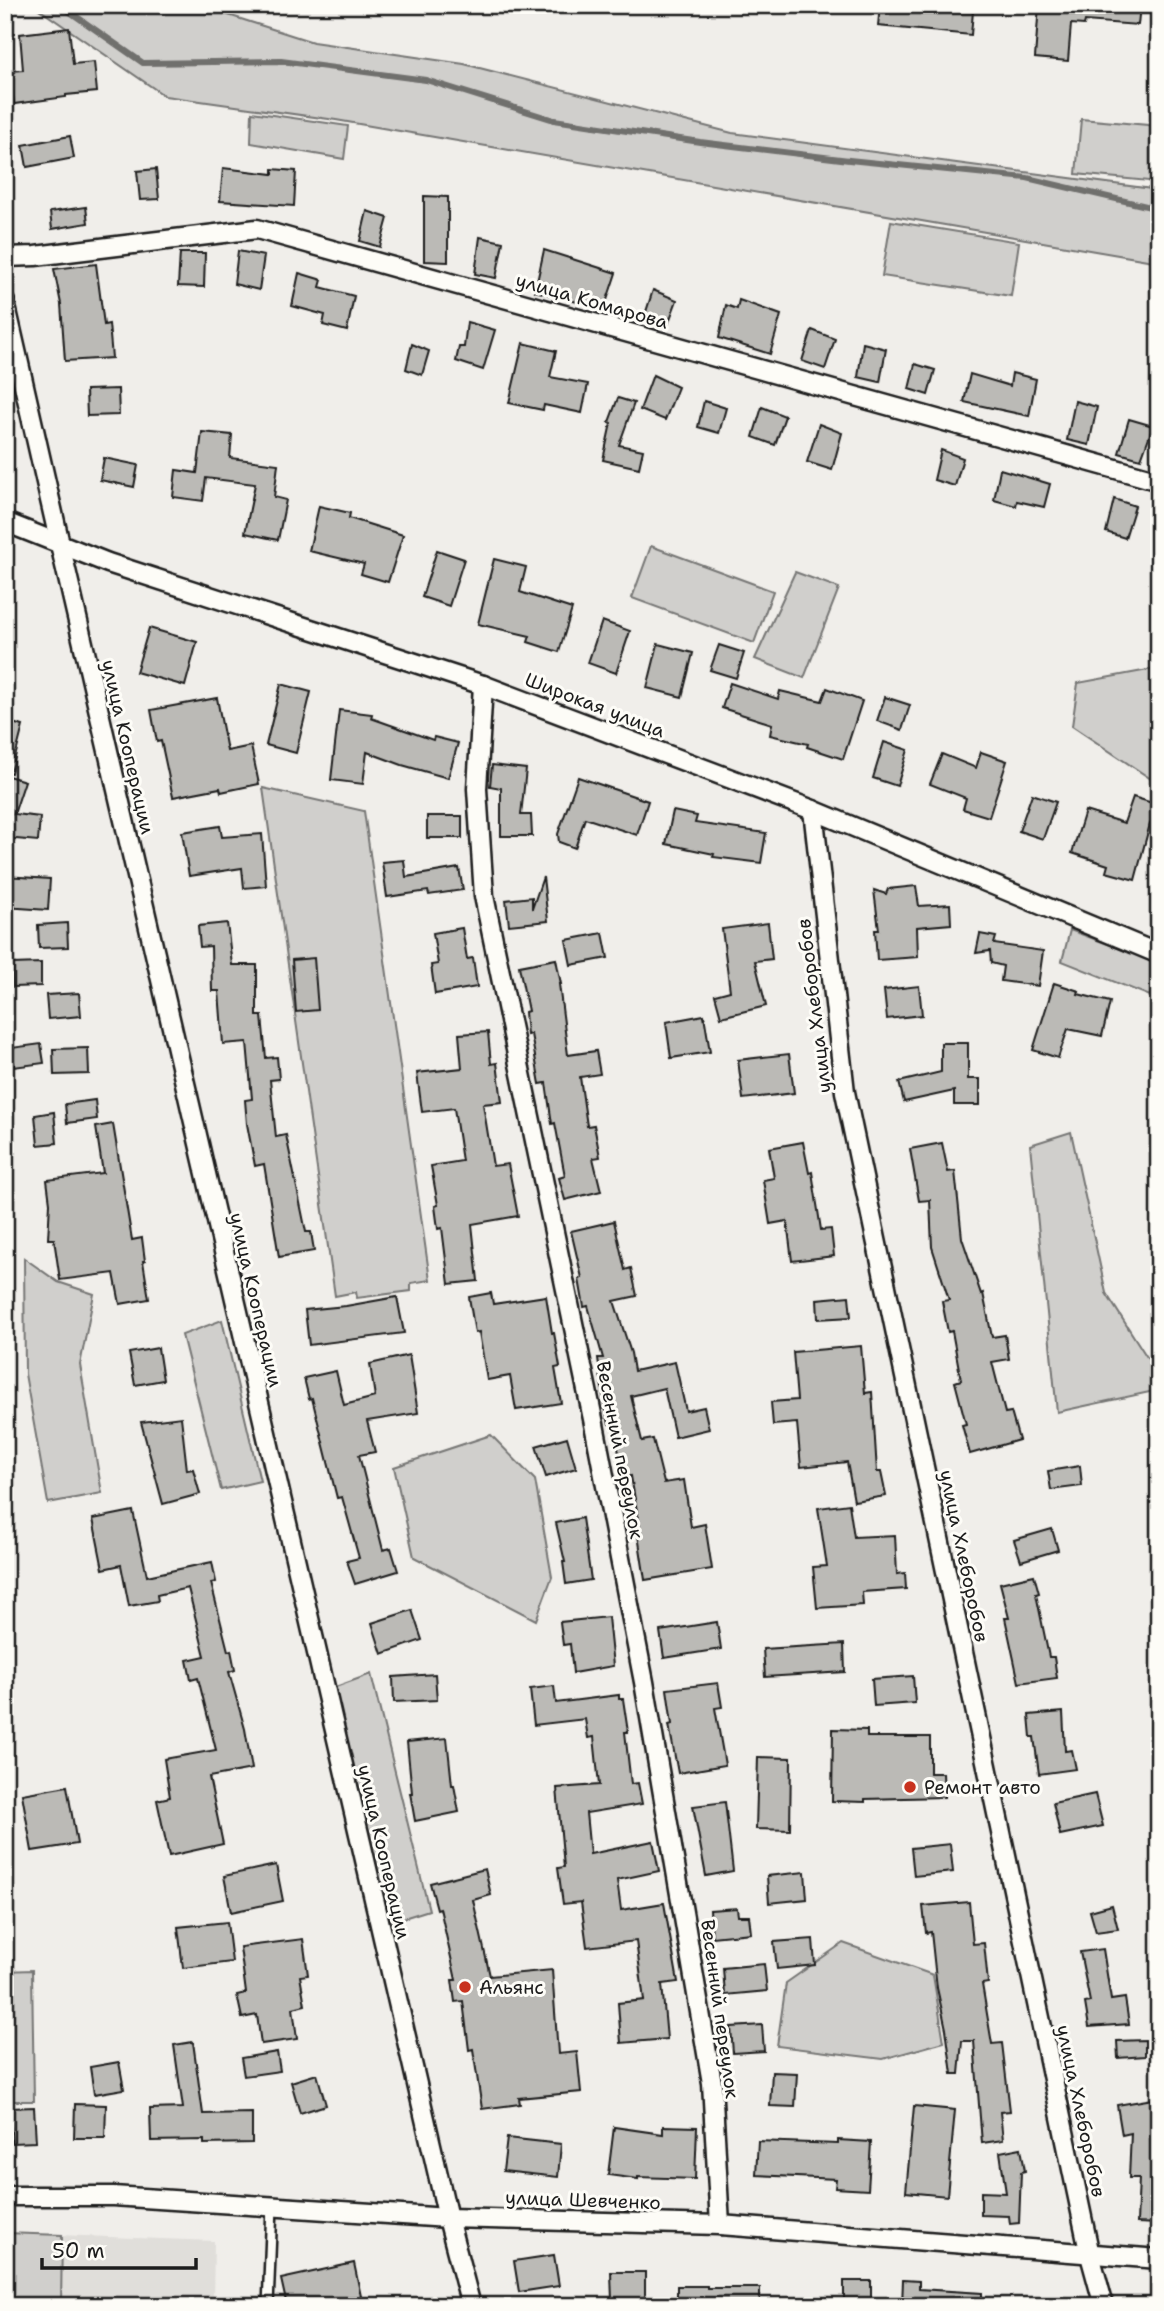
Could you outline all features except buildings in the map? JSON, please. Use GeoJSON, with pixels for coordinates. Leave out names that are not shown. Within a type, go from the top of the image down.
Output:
{"type":"FeatureCollection","features":[{"type":"Feature","properties":{"kind":"street","name":"улица Комарова"},"geometry":{"type":"LineString","coordinates":[[5,257],[35,256],[257,229],[1159,481]]}},
{"type":"Feature","properties":{"kind":"street","name":"улица Кооперации"},"geometry":{"type":"LineString","coordinates":[[5,302],[447,2218],[471,2306]]}},
{"type":"Feature","properties":{"kind":"street","name":"Широкая улица"},"geometry":{"type":"LineString","coordinates":[[5,522],[108,563],[483,685],[813,810],[1159,954]]}},
{"type":"Feature","properties":{"kind":"street","name":"Весенний переулок"},"geometry":{"type":"LineString","coordinates":[[483,685],[477,789],[484,896],[590,1406],[644,1682],[712,2082],[720,2225]]}},
{"type":"Feature","properties":{"kind":"street","name":"улица Хлеборобов"},"geometry":{"type":"LineString","coordinates":[[813,810],[845,1092],[1090,2255],[1104,2306]]}},
{"type":"Feature","properties":{"kind":"street","name":"улица Шевченко"},"geometry":{"type":"LineString","coordinates":[[5,2196],[113,2196],[447,2218],[720,2225],[1159,2259]]}},
{"type":"Feature","properties":{"kind":"lane"},"geometry":{"type":"LineString","coordinates":[[268,2306],[272,2206]]}},
{"type":"Feature","properties":{"kind":"shaded area"},"geometry":{"type":"Polygon","coordinates":[[[33,5],[197,5],[313,42],[464,64],[732,133],[1159,190],[1159,262],[336,120],[165,96],[33,5]]]}},
{"type":"Feature","properties":{"kind":"shaded area"},"geometry":{"type":"Polygon","coordinates":[[[252,112],[348,126],[344,159],[251,143],[252,112]]]}},
{"type":"Feature","properties":{"kind":"shaded area"},"geometry":{"type":"Polygon","coordinates":[[[1081,119],[1159,126],[1159,182],[1076,174],[1081,119]]]}},
{"type":"Feature","properties":{"kind":"shaded area"},"geometry":{"type":"Polygon","coordinates":[[[891,221],[1019,242],[1011,296],[882,276],[891,221]]]}},
{"type":"Feature","properties":{"kind":"shaded area"},"geometry":{"type":"Polygon","coordinates":[[[651,546],[773,591],[754,643],[632,598],[651,546]]]}},
{"type":"Feature","properties":{"kind":"shaded area"},"geometry":{"type":"Polygon","coordinates":[[[795,572],[839,588],[804,678],[755,659],[795,572]]]}},
{"type":"Feature","properties":{"kind":"shaded area"},"geometry":{"type":"Polygon","coordinates":[[[1159,668],[1157,783],[1072,726],[1078,683],[1159,668]]]}},
{"type":"Feature","properties":{"kind":"shaded area"},"geometry":{"type":"Polygon","coordinates":[[[263,788],[364,811],[430,1280],[411,1283],[411,1291],[357,1298],[356,1292],[335,1296],[263,788]]]}},
{"type":"Feature","properties":{"kind":"shaded area"},"geometry":{"type":"Polygon","coordinates":[[[1070,930],[1159,963],[1150,996],[1062,961],[1070,930]]]}},
{"type":"Feature","properties":{"kind":"shaded area"},"geometry":{"type":"Polygon","coordinates":[[[1071,1132],[1106,1293],[1159,1376],[1159,1390],[1057,1412],[1030,1145],[1071,1132]]]}},
{"type":"Feature","properties":{"kind":"shaded area"},"geometry":{"type":"Polygon","coordinates":[[[24,1258],[58,1282],[94,1294],[80,1365],[102,1493],[48,1503],[25,1374],[24,1258]]]}},
{"type":"Feature","properties":{"kind":"shaded area"},"geometry":{"type":"Polygon","coordinates":[[[222,1320],[260,1481],[221,1490],[182,1335],[222,1320]]]}},
{"type":"Feature","properties":{"kind":"shaded area"},"geometry":{"type":"Polygon","coordinates":[[[491,1435],[535,1480],[552,1577],[536,1620],[414,1557],[394,1467],[491,1435]]]}},
{"type":"Feature","properties":{"kind":"shaded area"},"geometry":{"type":"Polygon","coordinates":[[[371,1674],[429,1910],[391,1922],[330,1689],[371,1674]]]}},
{"type":"Feature","properties":{"kind":"shaded area"},"geometry":{"type":"Polygon","coordinates":[[[843,1943],[933,1975],[944,2042],[883,2059],[777,2046],[786,1983],[843,1943]]]}},
{"type":"Feature","properties":{"kind":"shaded area"},"geometry":{"type":"Polygon","coordinates":[[[32,1970],[34,2101],[5,2101],[5,1971],[32,1970]]]}},
{"type":"Feature","properties":{"kind":"shaded area"},"geometry":{"type":"Polygon","coordinates":[[[5,2233],[214,2241],[213,2306],[5,2306],[5,2233]]]}},
{"type":"Feature","properties":{"kind":"shaded area"},"geometry":{"type":"Polygon","coordinates":[[[5,2233],[62,2235],[61,2306],[5,2306],[5,2233]]]}},
{"type":"Feature","properties":{"kind":"waterway"},"geometry":{"type":"LineString","coordinates":[[60,5],[143,63],[281,61],[426,80],[554,120],[700,142],[1027,178],[1159,209]]}},
{"type":"Feature","properties":{"kind":"place","name":"Ремонт авто"},"geometry":{"type":"Point","coordinates":[910,1787]}},
{"type":"Feature","properties":{"kind":"place","name":"Альянс"},"geometry":{"type":"Point","coordinates":[465,1987]}}]}
